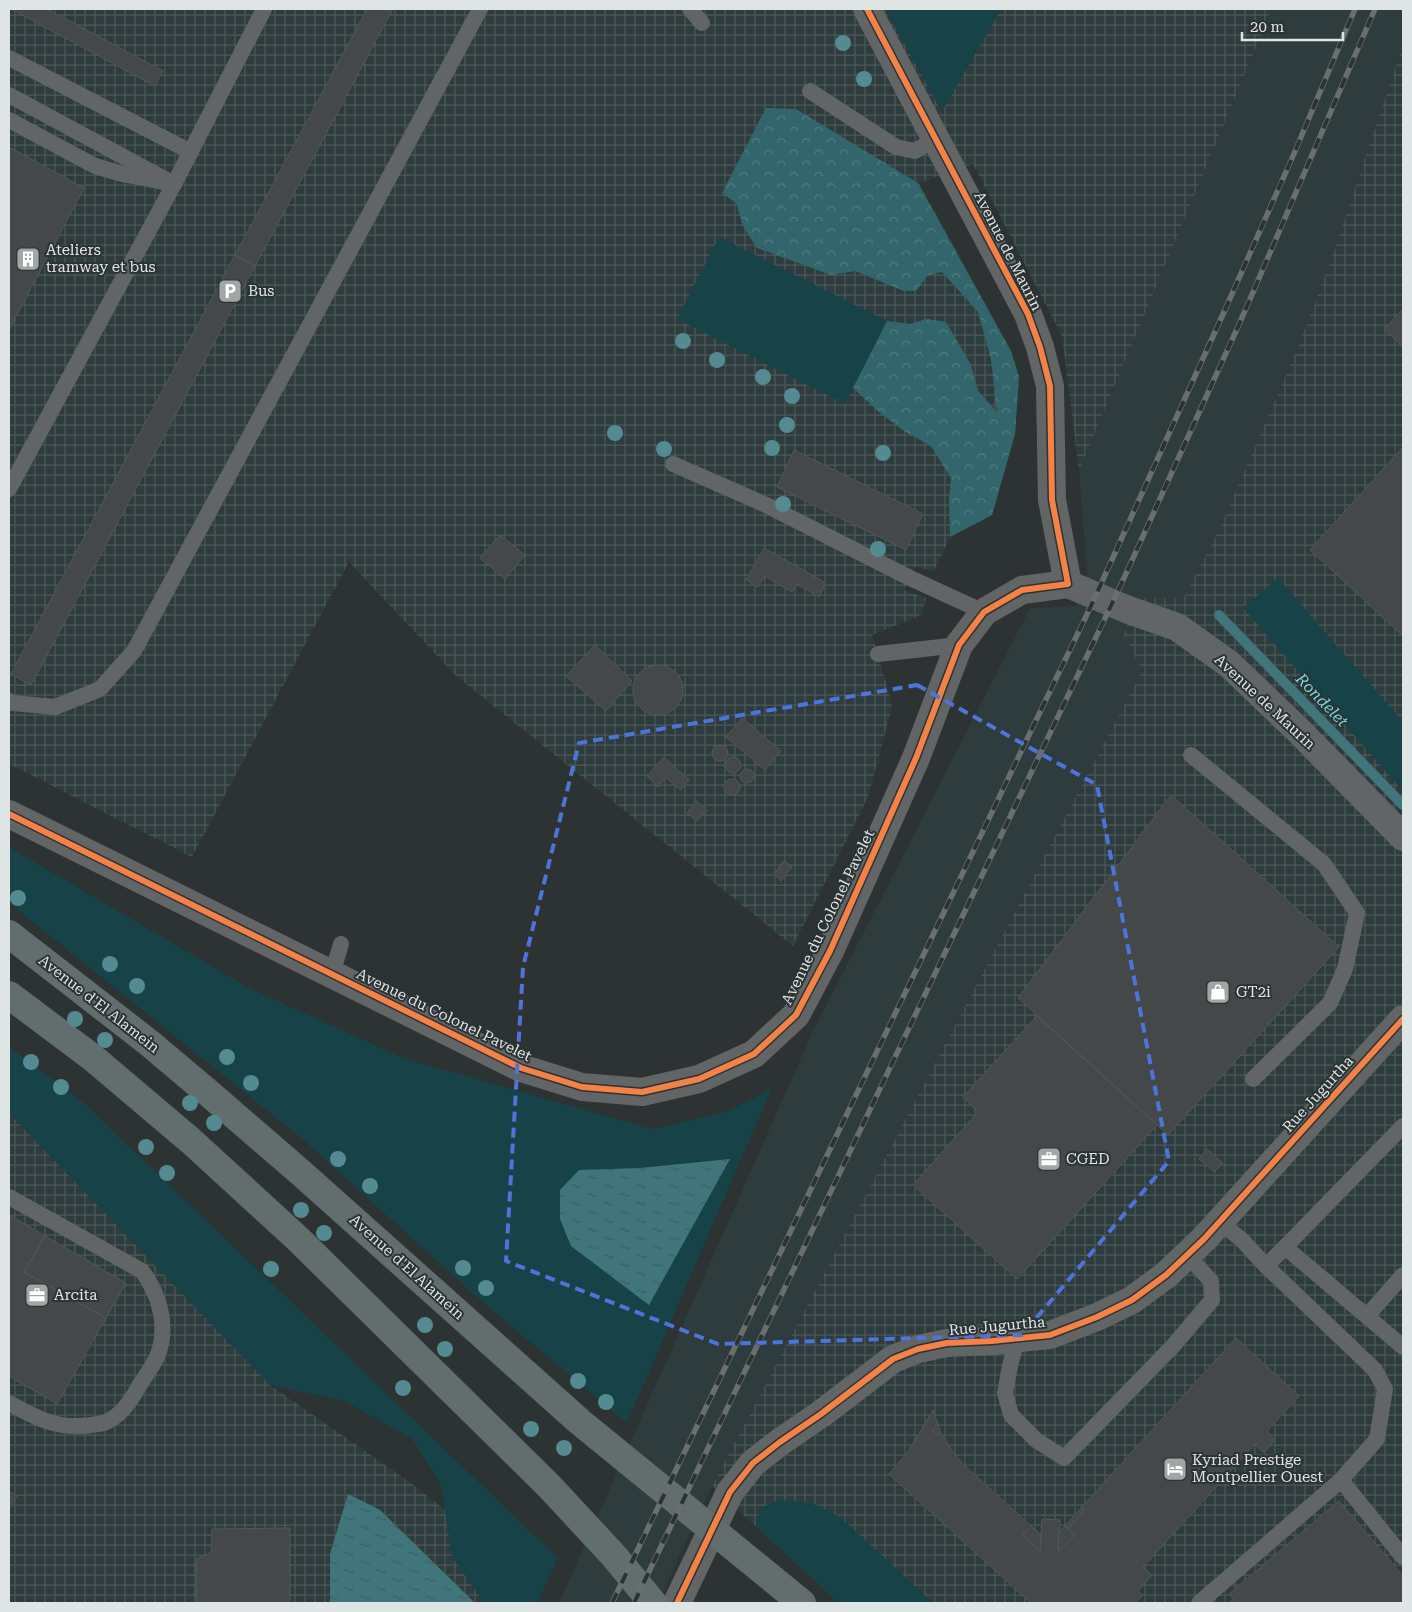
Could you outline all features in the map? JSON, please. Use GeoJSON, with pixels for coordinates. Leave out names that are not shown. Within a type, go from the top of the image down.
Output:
{"type":"FeatureCollection","features":[{"type":"Feature","properties":{"kind":"main road","name":"Avenue d'El Alamein"},"geometry":{"type":"LineString","coordinates":[[9,934],[148,1042],[205,1090],[300,1172],[580,1422],[802,1603]]}},
{"type":"Feature","properties":{"kind":"main road"},"geometry":{"type":"LineString","coordinates":[[9,995],[93,1058],[198,1147],[298,1239],[549,1486],[614,1556],[653,1603]]}},
{"type":"Feature","properties":{"kind":"street","name":"Avenue de Maurin"},"geometry":{"type":"LineString","coordinates":[[867,9],[1028,314],[1040,347],[1050,386],[1052,500],[1068,584],[1126,609],[1177,627],[1229,664],[1300,732],[1403,837]]}},
{"type":"Feature","properties":{"kind":"street","name":"Avenue du Colonel Pavelet"},"geometry":{"type":"LineString","coordinates":[[9,814],[521,1068],[582,1087],[642,1092],[699,1079],[754,1054],[796,1015],[830,951],[916,758],[959,645],[984,612],[1022,590],[1068,584]]}},
{"type":"Feature","properties":{"kind":"street","name":"Rue Jugurtha"},"geometry":{"type":"LineString","coordinates":[[677,1603],[730,1492],[753,1464],[780,1442],[821,1414],[893,1359],[918,1349],[947,1343],[992,1342],[1050,1335],[1097,1317],[1132,1300],[1166,1274],[1219,1222],[1403,1019]]}},
{"type":"Feature","properties":{"kind":"lane"},"geometry":{"type":"LineString","coordinates":[[9,489],[191,152],[264,9]]}},
{"type":"Feature","properties":{"kind":"lane"},"geometry":{"type":"LineString","coordinates":[[9,701],[12,703],[56,707],[100,689],[134,651],[480,9]]}},
{"type":"Feature","properties":{"kind":"lane"},"geometry":{"type":"LineString","coordinates":[[690,9],[702,24]]}},
{"type":"Feature","properties":{"kind":"lane"},"geometry":{"type":"LineString","coordinates":[[9,58],[191,152]]}},
{"type":"Feature","properties":{"kind":"lane"},"geometry":{"type":"LineString","coordinates":[[810,91],[896,147],[915,151],[935,139]]}},
{"type":"Feature","properties":{"kind":"lane"},"geometry":{"type":"LineString","coordinates":[[9,95],[174,184]]}},
{"type":"Feature","properties":{"kind":"lane"},"geometry":{"type":"LineString","coordinates":[[9,120],[95,166],[122,174],[174,184]]}},
{"type":"Feature","properties":{"kind":"lane"},"geometry":{"type":"LineString","coordinates":[[673,464],[764,504],[910,578],[984,612]]}},
{"type":"Feature","properties":{"kind":"lane"},"geometry":{"type":"LineString","coordinates":[[878,654],[959,645]]}},
{"type":"Feature","properties":{"kind":"lane"},"geometry":{"type":"LineString","coordinates":[[1191,755],[1324,864],[1357,913],[1345,969],[1330,1003],[1253,1079]]}},
{"type":"Feature","properties":{"kind":"lane"},"geometry":{"type":"LineString","coordinates":[[332,974],[341,944]]}},
{"type":"Feature","properties":{"kind":"lane"},"geometry":{"type":"LineString","coordinates":[[1266,1266],[1403,1126]]}},
{"type":"Feature","properties":{"kind":"lane"},"geometry":{"type":"LineString","coordinates":[[9,1197],[142,1271],[150,1282],[159,1303],[162,1321],[162,1339],[157,1357],[132,1399],[119,1413],[106,1422],[84,1426],[62,1426],[37,1419],[9,1403]]}},
{"type":"Feature","properties":{"kind":"lane"},"geometry":{"type":"LineString","coordinates":[[1199,1603],[1341,1480],[1377,1439],[1385,1389],[1375,1370],[1266,1266],[1241,1238],[1219,1222]]}},
{"type":"Feature","properties":{"kind":"lane"},"geometry":{"type":"LineString","coordinates":[[1285,1247],[1403,1347]]}},
{"type":"Feature","properties":{"kind":"lane"},"geometry":{"type":"LineString","coordinates":[[1017,1339],[1006,1393],[1011,1415],[1036,1440],[1064,1458],[1173,1346],[1212,1300],[1211,1281],[1186,1255]]}},
{"type":"Feature","properties":{"kind":"lane"},"geometry":{"type":"LineString","coordinates":[[1367,1316],[1403,1275]]}},
{"type":"Feature","properties":{"kind":"lane"},"geometry":{"type":"LineString","coordinates":[[1341,1480],[1403,1557]]}},
{"type":"Feature","properties":{"kind":"highlighted area"},"geometry":{"type":"Polygon","coordinates":[[[917,685],[1097,785],[1169,1161],[1022,1335],[718,1344],[506,1261],[523,967],[579,743],[917,685]]]}},
{"type":"Feature","properties":{"kind":"shaded area"},"geometry":{"type":"Polygon","coordinates":[[[9,9],[885,9],[942,111],[1001,9],[1272,9],[1079,471],[1062,336],[973,164],[919,183],[1011,351],[1019,377],[1015,434],[992,515],[950,537],[934,571],[915,567],[904,590],[926,598],[921,615],[872,635],[892,708],[868,797],[793,946],[456,676],[349,562],[192,857],[9,764],[9,9]]]}},
{"type":"Feature","properties":{"kind":"shaded area"},"geometry":{"type":"Polygon","coordinates":[[[885,9],[1001,9],[942,111],[885,9]]]}},
{"type":"Feature","properties":{"kind":"shaded area"},"geometry":{"type":"Polygon","coordinates":[[[1272,9],[1403,9],[1403,45],[1333,254],[1299,345],[1218,532],[1183,599],[1124,635],[1142,671],[712,1486],[658,1603],[559,1603],[813,1031],[1030,608],[1075,606],[1087,573],[1079,471],[1272,9]]]}},
{"type":"Feature","properties":{"kind":"shaded area"},"geometry":{"type":"Polygon","coordinates":[[[1403,45],[1403,1603],[839,1603],[712,1486],[1142,671],[1124,635],[1136,598],[1183,599],[1218,532],[1299,345],[1333,254],[1403,45]]]}},
{"type":"Feature","properties":{"kind":"shaded area"},"geometry":{"type":"Polygon","coordinates":[[[719,237],[887,321],[845,404],[677,319],[719,237]]]}},
{"type":"Feature","properties":{"kind":"shaded area"},"geometry":{"type":"Polygon","coordinates":[[[1278,578],[1403,722],[1403,791],[1243,608],[1278,578]]]}},
{"type":"Feature","properties":{"kind":"shaded area"},"geometry":{"type":"Polygon","coordinates":[[[9,847],[251,989],[406,1059],[652,1129],[729,1111],[772,1088],[627,1423],[478,1298],[300,1137],[9,903],[9,847]]]}},
{"type":"Feature","properties":{"kind":"shaded area"},"geometry":{"type":"Polygon","coordinates":[[[9,1047],[85,1104],[558,1558],[538,1603],[484,1603],[452,1557],[441,1485],[412,1439],[344,1401],[270,1385],[9,1113],[9,1047]]]}},
{"type":"Feature","properties":{"kind":"shaded area"},"geometry":{"type":"Polygon","coordinates":[[[9,1113],[270,1385],[404,1478],[505,1556],[514,1603],[9,1603],[9,1113]]]}},
{"type":"Feature","properties":{"kind":"shaded area"},"geometry":{"type":"Polygon","coordinates":[[[779,1500],[812,1503],[840,1517],[933,1603],[839,1603],[756,1526],[760,1508],[779,1500]]]}},
{"type":"Feature","properties":{"kind":"green space"},"geometry":{"type":"Polygon","coordinates":[[[766,108],[796,109],[918,183],[1011,351],[1019,377],[1015,434],[992,515],[950,537],[949,499],[951,478],[931,446],[904,431],[880,413],[853,388],[887,321],[910,324],[926,319],[946,322],[971,365],[978,391],[997,412],[991,359],[978,312],[942,272],[928,275],[916,291],[904,291],[855,271],[831,275],[757,248],[743,226],[736,203],[722,193],[766,108]]]}},
{"type":"Feature","properties":{"kind":"water"},"geometry":{"type":"Polygon","coordinates":[[[730,1159],[649,1305],[571,1246],[560,1219],[560,1190],[579,1170],[640,1168],[730,1159]]]}},
{"type":"Feature","properties":{"kind":"water"},"geometry":{"type":"Polygon","coordinates":[[[348,1494],[380,1510],[475,1603],[330,1603],[330,1554],[348,1494]]]}},
{"type":"Feature","properties":{"kind":"building"},"geometry":{"type":"Polygon","coordinates":[[[11,9],[47,9],[163,71],[155,86],[11,9]]]}},
{"type":"Feature","properties":{"kind":"building"},"geometry":{"type":"Polygon","coordinates":[[[367,9],[393,9],[255,266],[235,255],[367,9]]]}},
{"type":"Feature","properties":{"kind":"building","name":"Ateliers tramway et bus"},"geometry":{"type":"Polygon","coordinates":[[[9,147],[84,188],[9,330],[9,147]]]}},
{"type":"Feature","properties":{"kind":"building"},"geometry":{"type":"Polygon","coordinates":[[[235,255],[255,266],[31,685],[11,674],[235,255]]]}},
{"type":"Feature","properties":{"kind":"building"},"geometry":{"type":"Polygon","coordinates":[[[1403,309],[1403,347],[1384,329],[1403,309]]]}},
{"type":"Feature","properties":{"kind":"building"},"geometry":{"type":"Polygon","coordinates":[[[1403,447],[1403,636],[1310,550],[1403,447]]]}},
{"type":"Feature","properties":{"kind":"building"},"geometry":{"type":"Polygon","coordinates":[[[794,450],[923,514],[906,550],[777,487],[794,450]]]}},
{"type":"Feature","properties":{"kind":"building"},"geometry":{"type":"Polygon","coordinates":[[[500,535],[525,555],[505,579],[480,558],[500,535]]]}},
{"type":"Feature","properties":{"kind":"building"},"geometry":{"type":"Polygon","coordinates":[[[764,548],[826,583],[819,597],[797,584],[792,592],[765,576],[758,587],[746,580],[764,548]]]}},
{"type":"Feature","properties":{"kind":"building"},"geometry":{"type":"Polygon","coordinates":[[[595,645],[632,681],[606,711],[566,676],[595,645]]]}},
{"type":"Feature","properties":{"kind":"building"},"geometry":{"type":"Polygon","coordinates":[[[658,665],[667,667],[678,676],[683,690],[681,699],[672,710],[658,715],[649,713],[638,704],[633,690],[635,681],[644,670],[658,665]]]}},
{"type":"Feature","properties":{"kind":"building"},"geometry":{"type":"Polygon","coordinates":[[[742,718],[781,751],[765,770],[726,737],[742,718]]]}},
{"type":"Feature","properties":{"kind":"building"},"geometry":{"type":"Polygon","coordinates":[[[720,745],[728,753],[720,761],[712,753],[720,745]]]}},
{"type":"Feature","properties":{"kind":"building"},"geometry":{"type":"Polygon","coordinates":[[[664,757],[689,780],[681,790],[666,778],[658,787],[647,776],[664,757]]]}},
{"type":"Feature","properties":{"kind":"building"},"geometry":{"type":"Polygon","coordinates":[[[733,757],[741,765],[733,773],[725,765],[733,757]]]}},
{"type":"Feature","properties":{"kind":"building"},"geometry":{"type":"Polygon","coordinates":[[[744,769],[750,769],[754,776],[750,783],[744,783],[740,779],[740,773],[744,769]]]}},
{"type":"Feature","properties":{"kind":"building"},"geometry":{"type":"Polygon","coordinates":[[[732,779],[740,787],[732,795],[724,787],[732,779]]]}},
{"type":"Feature","properties":{"kind":"building"},"geometry":{"type":"Polygon","coordinates":[[[1171,795],[1339,947],[1168,1135],[1018,998],[1171,795]]]}},
{"type":"Feature","properties":{"kind":"building"},"geometry":{"type":"Polygon","coordinates":[[[696,801],[707,810],[697,821],[687,813],[696,801]]]}},
{"type":"Feature","properties":{"kind":"building"},"geometry":{"type":"Polygon","coordinates":[[[784,861],[792,867],[781,881],[774,874],[784,861]]]}},
{"type":"Feature","properties":{"kind":"building"},"geometry":{"type":"Polygon","coordinates":[[[1037,1016],[1157,1125],[1017,1279],[913,1185],[978,1112],[963,1097],[1037,1016]]]}},
{"type":"Feature","properties":{"kind":"building"},"geometry":{"type":"Polygon","coordinates":[[[1207,1149],[1223,1163],[1214,1172],[1199,1159],[1207,1149]]]}},
{"type":"Feature","properties":{"kind":"building","name":"Arcita"},"geometry":{"type":"Polygon","coordinates":[[[9,1215],[45,1236],[24,1272],[106,1318],[57,1404],[9,1376],[9,1215]]]}},
{"type":"Feature","properties":{"kind":"building"},"geometry":{"type":"Polygon","coordinates":[[[45,1236],[126,1283],[106,1318],[24,1272],[45,1236]]]}},
{"type":"Feature","properties":{"kind":"building","name":"Kyriad Prestige Montpellier Ouest"},"geometry":{"type":"Polygon","coordinates":[[[1236,1338],[1299,1396],[1267,1431],[1275,1440],[1264,1453],[1255,1444],[1143,1567],[1152,1575],[1138,1591],[1142,1596],[1135,1603],[1031,1603],[889,1474],[908,1452],[933,1410],[938,1424],[932,1430],[938,1435],[940,1432],[965,1466],[1031,1526],[1023,1535],[1040,1551],[1042,1519],[1060,1520],[1059,1551],[1075,1535],[1068,1528],[1084,1510],[1081,1508],[1236,1338]]]}},
{"type":"Feature","properties":{"kind":"building"},"geometry":{"type":"Polygon","coordinates":[[[938,1424],[940,1432],[938,1435],[932,1430],[938,1424]]]}},
{"type":"Feature","properties":{"kind":"building"},"geometry":{"type":"Polygon","coordinates":[[[9,1491],[17,1496],[9,1509],[9,1491]]]}},
{"type":"Feature","properties":{"kind":"building"},"geometry":{"type":"Polygon","coordinates":[[[1339,1501],[1403,1576],[1403,1603],[1229,1603],[1233,1600],[1230,1593],[1339,1501]]]}},
{"type":"Feature","properties":{"kind":"building"},"geometry":{"type":"Polygon","coordinates":[[[1081,1508],[1084,1510],[1068,1528],[1065,1526],[1081,1508]]]}},
{"type":"Feature","properties":{"kind":"building"},"geometry":{"type":"Polygon","coordinates":[[[1031,1526],[1041,1535],[1040,1551],[1023,1535],[1031,1526]]]}},
{"type":"Feature","properties":{"kind":"building"},"geometry":{"type":"Polygon","coordinates":[[[1065,1526],[1075,1535],[1059,1551],[1059,1532],[1065,1526]]]}},
{"type":"Feature","properties":{"kind":"building"},"geometry":{"type":"Polygon","coordinates":[[[290,1528],[290,1603],[196,1603],[196,1559],[211,1553],[212,1529],[290,1528]]]}},
{"type":"Feature","properties":{"kind":"waterway","name":"Rondelet"},"geometry":{"type":"LineString","coordinates":[[1219,615],[1403,805]]}},
{"type":"Feature","properties":{"kind":"railway"},"geometry":{"type":"LineString","coordinates":[[612,1603],[1091,606],[1293,156],[1355,9]]}},
{"type":"Feature","properties":{"kind":"railway"},"geometry":{"type":"LineString","coordinates":[[634,1603],[1119,589],[1241,320],[1375,9]]}},
{"type":"Feature","properties":{"kind":"cycle path"},"geometry":{"type":"LineString","coordinates":[[9,814],[521,1068],[582,1087],[642,1092],[699,1079],[754,1054],[796,1015],[830,951],[916,758],[959,645],[984,612],[1022,590],[1068,584],[1052,500],[1050,386],[1040,347],[1028,314],[867,9]]}},
{"type":"Feature","properties":{"kind":"cycle path"},"geometry":{"type":"LineString","coordinates":[[677,1603],[730,1492],[753,1463],[893,1359],[918,1349],[947,1343],[1050,1335],[1097,1317],[1132,1300],[1166,1275],[1204,1239],[1403,1019]]}},
{"type":"Feature","properties":{"kind":"place","name":"Ateliers tramway et bus"},"geometry":{"type":"Point","coordinates":[28,259]}},
{"type":"Feature","properties":{"kind":"place","name":"Bus"},"geometry":{"type":"Point","coordinates":[230,291]}},
{"type":"Feature","properties":{"kind":"place","name":"GT2i"},"geometry":{"type":"Point","coordinates":[1218,992]}},
{"type":"Feature","properties":{"kind":"place","name":"CGED"},"geometry":{"type":"Point","coordinates":[1049,1159]}},
{"type":"Feature","properties":{"kind":"place","name":"Arcita"},"geometry":{"type":"Point","coordinates":[37,1295]}},
{"type":"Feature","properties":{"kind":"place","name":"Kyriad Prestige Montpellier Ouest"},"geometry":{"type":"Point","coordinates":[1175,1469]}}]}
